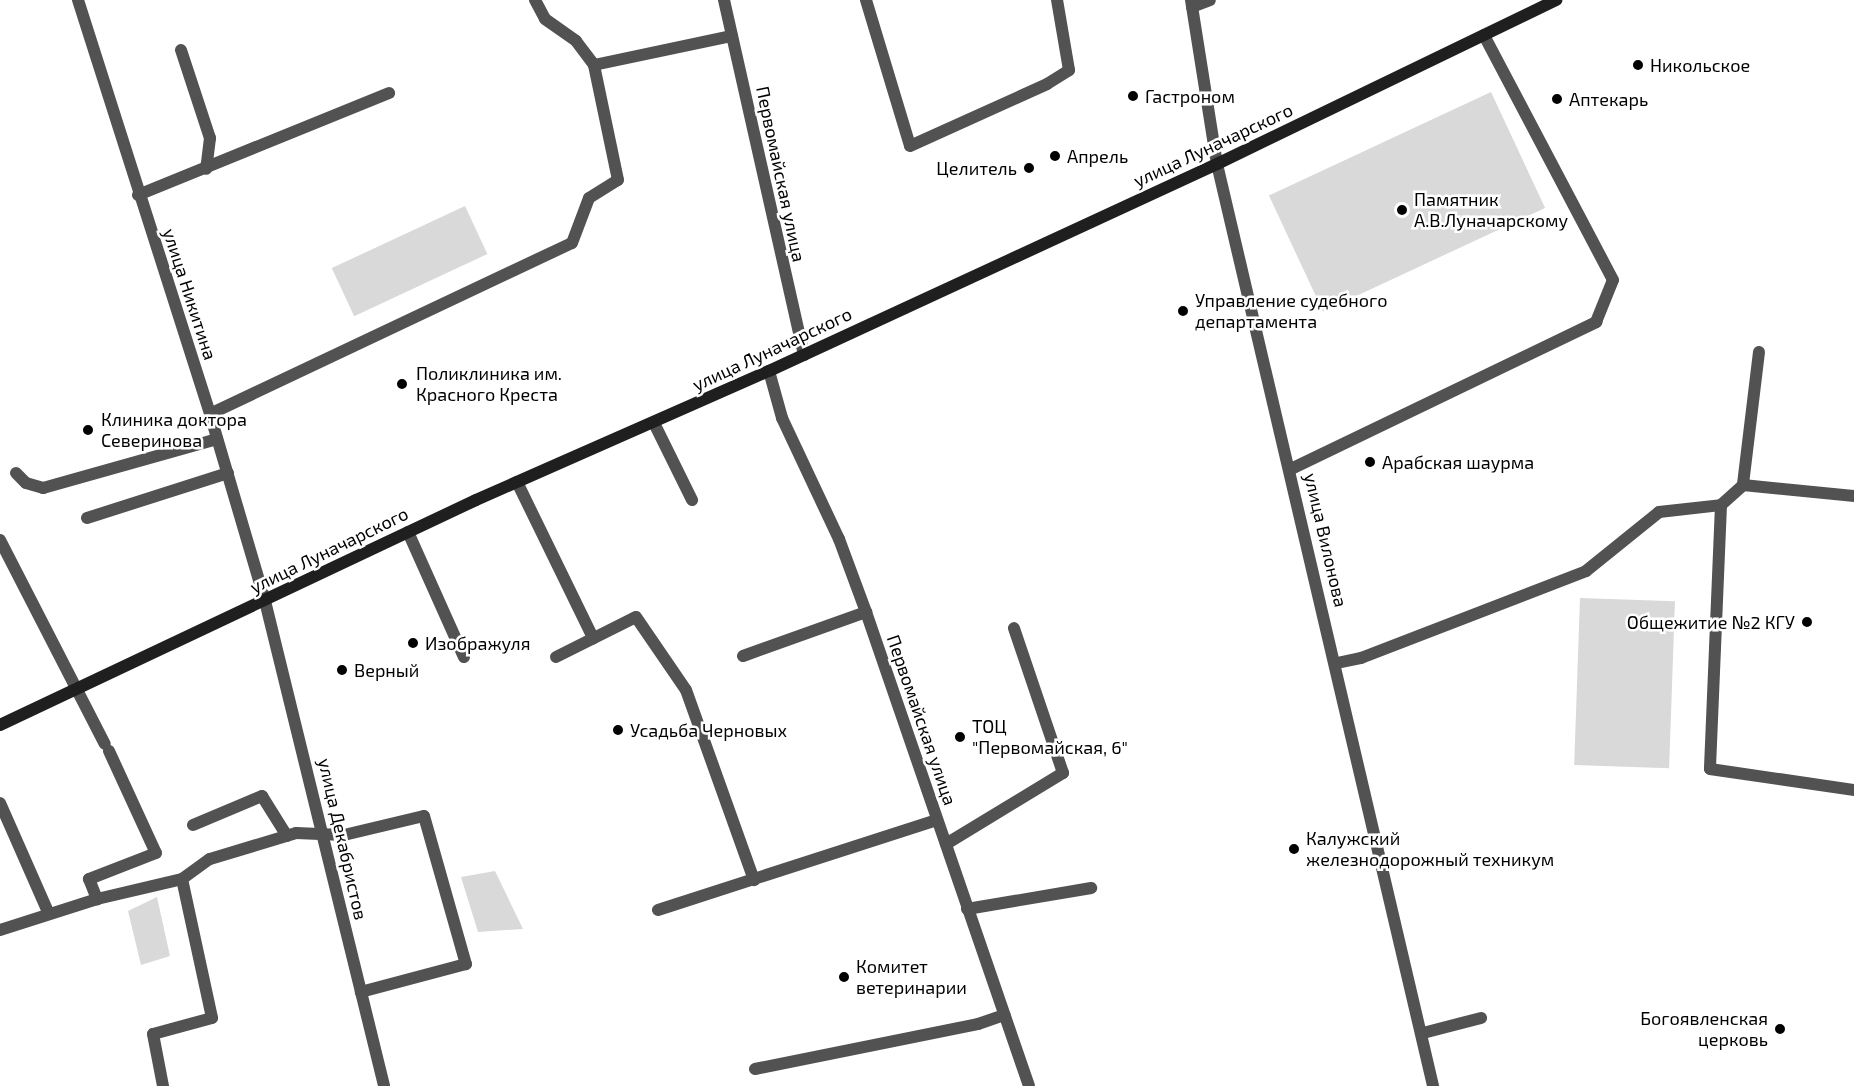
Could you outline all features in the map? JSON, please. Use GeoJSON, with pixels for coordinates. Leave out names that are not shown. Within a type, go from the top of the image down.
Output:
{"type":"FeatureCollection","features":[{"type":"Feature","properties":{"kind":"main road","name":"улица Луначарского"},"geometry":{"type":"LineString","coordinates":[[0,725],[408,532],[769,371],[1217,164],[1557,0]]}},
{"type":"Feature","properties":{"kind":"street","name":"улица Никитина"},"geometry":{"type":"LineString","coordinates":[[78,0],[138,195],[210,414],[265,601]]}},
{"type":"Feature","properties":{"kind":"street"},"geometry":{"type":"LineString","coordinates":[[210,414],[572,243],[588,198],[618,180],[594,65],[576,41],[545,19],[535,0]]}},
{"type":"Feature","properties":{"kind":"street","name":"Первомайская улица"},"geometry":{"type":"LineString","coordinates":[[724,0],[804,355]]}},
{"type":"Feature","properties":{"kind":"street"},"geometry":{"type":"LineString","coordinates":[[866,0],[910,146],[1047,84],[1069,70],[1057,0]]}},
{"type":"Feature","properties":{"kind":"street"},"geometry":{"type":"LineString","coordinates":[[1192,4],[1210,0]]}},
{"type":"Feature","properties":{"kind":"street","name":"улица Вилонова"},"geometry":{"type":"LineString","coordinates":[[1192,4],[1217,164],[1337,663],[1423,1033],[1433,1086]]}},
{"type":"Feature","properties":{"kind":"street"},"geometry":{"type":"LineString","coordinates":[[1291,470],[1596,322],[1613,280],[1484,35]]}},
{"type":"Feature","properties":{"kind":"street"},"geometry":{"type":"LineString","coordinates":[[594,65],[732,36]]}},
{"type":"Feature","properties":{"kind":"street"},"geometry":{"type":"LineString","coordinates":[[181,50],[210,138],[206,169]]}},
{"type":"Feature","properties":{"kind":"street"},"geometry":{"type":"LineString","coordinates":[[138,195],[389,93]]}},
{"type":"Feature","properties":{"kind":"street"},"geometry":{"type":"LineString","coordinates":[[1337,663],[1361,658],[1586,571],[1659,512],[1721,505],[1743,485],[1759,352]]}},
{"type":"Feature","properties":{"kind":"street","name":"Первомайская улица"},"geometry":{"type":"LineString","coordinates":[[769,371],[782,418],[839,539],[866,612],[1029,1086]]}},
{"type":"Feature","properties":{"kind":"street"},"geometry":{"type":"LineString","coordinates":[[654,423],[692,500]]}},
{"type":"Feature","properties":{"kind":"street"},"geometry":{"type":"LineString","coordinates":[[16,473],[26,483],[43,488],[217,439]]}},
{"type":"Feature","properties":{"kind":"street"},"geometry":{"type":"LineString","coordinates":[[87,518],[228,473]]}},
{"type":"Feature","properties":{"kind":"street"},"geometry":{"type":"LineString","coordinates":[[517,482],[593,638]]}},
{"type":"Feature","properties":{"kind":"street"},"geometry":{"type":"LineString","coordinates":[[1743,485],[1854,496]]}},
{"type":"Feature","properties":{"kind":"street"},"geometry":{"type":"LineString","coordinates":[[1721,505],[1723,520],[1710,770],[1854,790]]}},
{"type":"Feature","properties":{"kind":"street"},"geometry":{"type":"LineString","coordinates":[[408,532],[464,657]]}},
{"type":"Feature","properties":{"kind":"street"},"geometry":{"type":"LineString","coordinates":[[0,540],[78,689],[156,853],[89,879],[97,898]]}},
{"type":"Feature","properties":{"kind":"street","name":"улица Декабристов"},"geometry":{"type":"LineString","coordinates":[[265,601],[384,1086]]}},
{"type":"Feature","properties":{"kind":"street"},"geometry":{"type":"LineString","coordinates":[[743,656],[866,612]]}},
{"type":"Feature","properties":{"kind":"street"},"geometry":{"type":"LineString","coordinates":[[556,657],[636,616],[686,690],[754,880]]}},
{"type":"Feature","properties":{"kind":"street"},"geometry":{"type":"LineString","coordinates":[[946,844],[1063,773],[1014,628]]}},
{"type":"Feature","properties":{"kind":"street"},"geometry":{"type":"LineString","coordinates":[[193,825],[262,796],[287,836]]}},
{"type":"Feature","properties":{"kind":"street"},"geometry":{"type":"LineString","coordinates":[[0,803],[49,914]]}},
{"type":"Feature","properties":{"kind":"street"},"geometry":{"type":"LineString","coordinates":[[0,930],[97,898],[182,879],[210,859],[296,833],[344,835],[424,816],[466,964],[361,992]]}},
{"type":"Feature","properties":{"kind":"street"},"geometry":{"type":"LineString","coordinates":[[658,910],[937,820]]}},
{"type":"Feature","properties":{"kind":"street"},"geometry":{"type":"LineString","coordinates":[[164,1086],[153,1034],[212,1018],[182,879]]}},
{"type":"Feature","properties":{"kind":"street"},"geometry":{"type":"LineString","coordinates":[[967,909],[988,903],[1091,888]]}},
{"type":"Feature","properties":{"kind":"street"},"geometry":{"type":"LineString","coordinates":[[755,1069],[978,1024],[1004,1015]]}},
{"type":"Feature","properties":{"kind":"street"},"geometry":{"type":"LineString","coordinates":[[1423,1033],[1481,1018]]}},
{"type":"Feature","properties":{"kind":"shaded area"},"geometry":{"type":"Polygon","coordinates":[[[1491,92],[1545,208],[1323,312],[1269,196],[1491,92]]]}},
{"type":"Feature","properties":{"kind":"shaded area"},"geometry":{"type":"Polygon","coordinates":[[[465,206],[487,254],[354,316],[332,268],[465,206]]]}},
{"type":"Feature","properties":{"kind":"shaded area"},"geometry":{"type":"Polygon","coordinates":[[[1580,598],[1675,601],[1669,768],[1574,765],[1580,598]]]}},
{"type":"Feature","properties":{"kind":"shaded area"},"geometry":{"type":"Polygon","coordinates":[[[495,871],[523,929],[478,932],[461,877],[495,871]]]}},
{"type":"Feature","properties":{"kind":"shaded area"},"geometry":{"type":"Polygon","coordinates":[[[157,897],[170,956],[141,965],[128,911],[157,897]]]}},
{"type":"Feature","properties":{"kind":"place","name":"Никольское"},"geometry":{"type":"Point","coordinates":[1638,65]}},
{"type":"Feature","properties":{"kind":"place","name":"Гастроном"},"geometry":{"type":"Point","coordinates":[1133,96]}},
{"type":"Feature","properties":{"kind":"place","name":"Аптекарь"},"geometry":{"type":"Point","coordinates":[1557,99]}},
{"type":"Feature","properties":{"kind":"place","name":"Апрель"},"geometry":{"type":"Point","coordinates":[1055,156]}},
{"type":"Feature","properties":{"kind":"place","name":"Целитель"},"geometry":{"type":"Point","coordinates":[1029,168]}},
{"type":"Feature","properties":{"kind":"place","name":"Памятник А.В.Луначарскому"},"geometry":{"type":"Point","coordinates":[1402,210]}},
{"type":"Feature","properties":{"kind":"place","name":"Управление судебного департамента"},"geometry":{"type":"Point","coordinates":[1183,311]}},
{"type":"Feature","properties":{"kind":"place","name":"Поликлиника им. Красного Креста"},"geometry":{"type":"Point","coordinates":[402,384]}},
{"type":"Feature","properties":{"kind":"place","name":"Клиника доктора Северинова"},"geometry":{"type":"Point","coordinates":[88,430]}},
{"type":"Feature","properties":{"kind":"place","name":"Арабская шаурма"},"geometry":{"type":"Point","coordinates":[1370,462]}},
{"type":"Feature","properties":{"kind":"place","name":"Общежитие №2 КГУ"},"geometry":{"type":"Point","coordinates":[1807,622]}},
{"type":"Feature","properties":{"kind":"place","name":"Изображуля"},"geometry":{"type":"Point","coordinates":[413,643]}},
{"type":"Feature","properties":{"kind":"place","name":"Верный"},"geometry":{"type":"Point","coordinates":[342,670]}},
{"type":"Feature","properties":{"kind":"place","name":"Усадьба Черновых"},"geometry":{"type":"Point","coordinates":[618,730]}},
{"type":"Feature","properties":{"kind":"place","name":"ТОЦ \"Первомайская, 6\""},"geometry":{"type":"Point","coordinates":[960,737]}},
{"type":"Feature","properties":{"kind":"place","name":"Калужский железнодорожный техникум"},"geometry":{"type":"Point","coordinates":[1294,849]}},
{"type":"Feature","properties":{"kind":"place","name":"Комитет ветеринарии"},"geometry":{"type":"Point","coordinates":[844,977]}},
{"type":"Feature","properties":{"kind":"place","name":"Богоявленская церковь"},"geometry":{"type":"Point","coordinates":[1780,1029]}}]}
